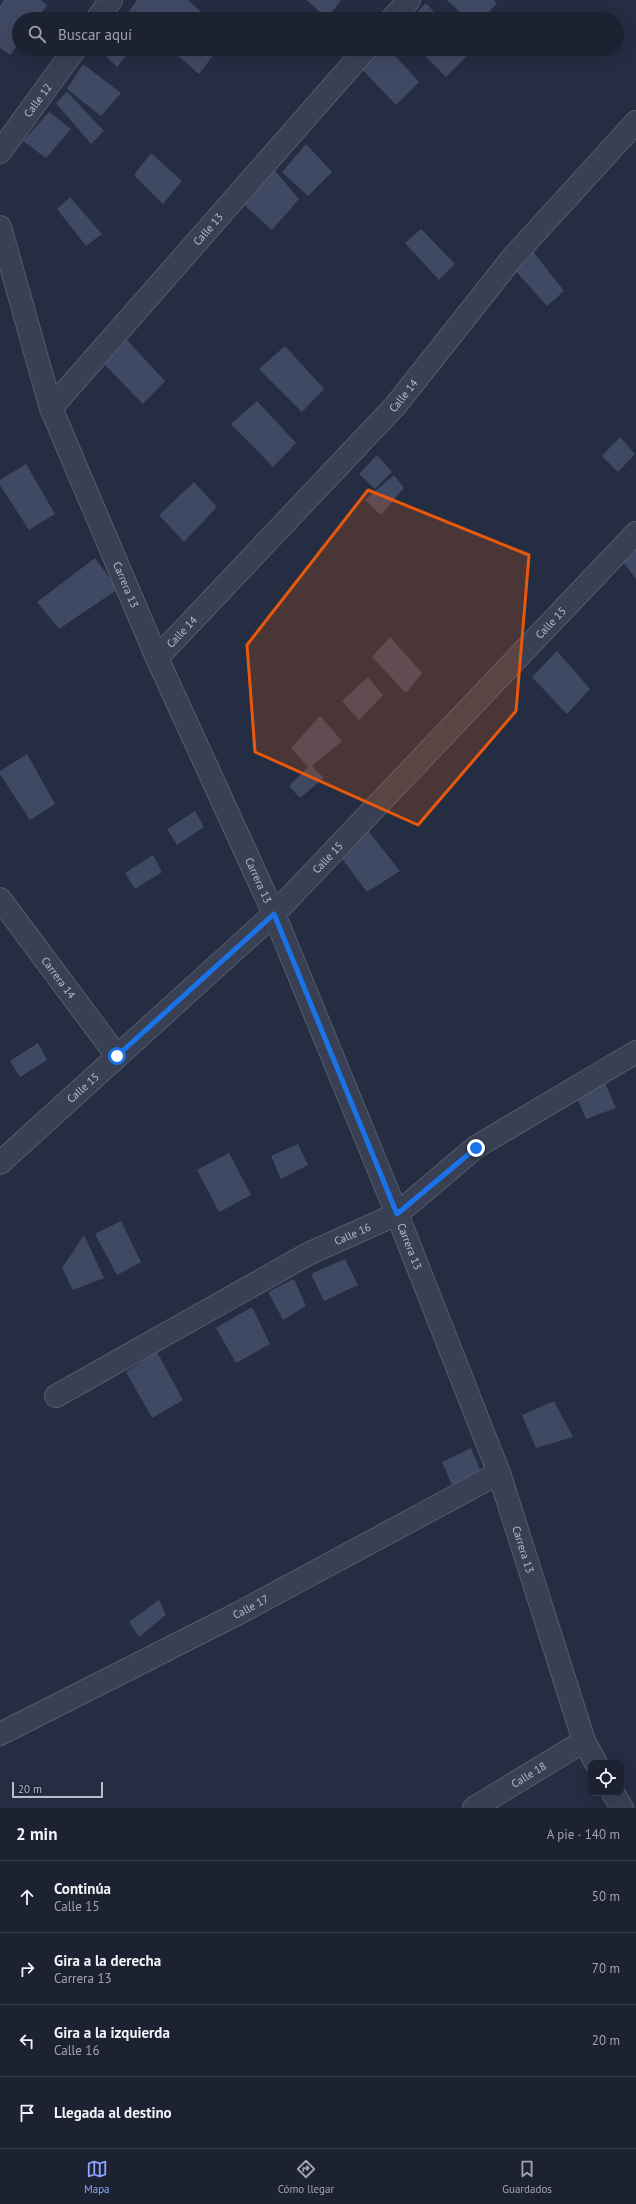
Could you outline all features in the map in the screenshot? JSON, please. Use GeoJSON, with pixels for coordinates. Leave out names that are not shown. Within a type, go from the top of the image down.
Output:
{"type":"FeatureCollection","features":[{"type":"Feature","properties":{"kind":"street"},"geometry":{"type":"LineString","coordinates":[[102,12],[111,0]]}},
{"type":"Feature","properties":{"kind":"street"},"geometry":{"type":"LineString","coordinates":[[398,12],[409,0]]}},
{"type":"Feature","properties":{"kind":"street","name":"Calle 12"},"geometry":{"type":"LineString","coordinates":[[0,152],[70,56]]}},
{"type":"Feature","properties":{"kind":"street","name":"Calle 13"},"geometry":{"type":"LineString","coordinates":[[50,408],[360,56]]}},
{"type":"Feature","properties":{"kind":"street","name":"Calle 14"},"geometry":{"type":"LineString","coordinates":[[157,658],[396,405],[513,256],[636,122]]}},
{"type":"Feature","properties":{"kind":"street","name":"Carrera 13"},"geometry":{"type":"LineString","coordinates":[[0,227],[50,408],[157,658],[274,914],[397,1214],[499,1473],[584,1741],[594,1760]]}},
{"type":"Feature","properties":{"kind":"street","name":"Calle 15"},"geometry":{"type":"LineString","coordinates":[[0,1163],[274,914],[636,533]]}},
{"type":"Feature","properties":{"kind":"street","name":"Carrera 14"},"geometry":{"type":"LineString","coordinates":[[0,899],[117,1056]]}},
{"type":"Feature","properties":{"kind":"street","name":"Calle 16"},"geometry":{"type":"LineString","coordinates":[[56,1396],[308,1254],[397,1214],[476,1148],[636,1052]]}},
{"type":"Feature","properties":{"kind":"street","name":"Calle 17"},"geometry":{"type":"LineString","coordinates":[[0,1734],[239,1613],[499,1473]]}},
{"type":"Feature","properties":{"kind":"street","name":"Calle 18"},"geometry":{"type":"LineString","coordinates":[[474,1808],[584,1741]]}},
{"type":"Feature","properties":{"kind":"street"},"geometry":{"type":"LineString","coordinates":[[615,1796],[622,1808]]}},
{"type":"Feature","properties":{"kind":"highlighted area"},"geometry":{"type":"Polygon","coordinates":[[[368,490],[529,555],[516,711],[418,825],[255,752],[247,645],[368,490]]]}},
{"type":"Feature","properties":{"kind":"building"},"geometry":{"type":"Polygon","coordinates":[[[4,0],[40,0],[47,5],[42,12],[12,12],[12,52],[10,55],[0,48],[0,6],[4,0]]]}},
{"type":"Feature","properties":{"kind":"building"},"geometry":{"type":"Polygon","coordinates":[[[137,0],[188,0],[201,12],[129,12],[137,0]]]}},
{"type":"Feature","properties":{"kind":"building"},"geometry":{"type":"Polygon","coordinates":[[[307,0],[341,0],[332,12],[320,12],[307,0]]]}},
{"type":"Feature","properties":{"kind":"building"},"geometry":{"type":"Polygon","coordinates":[[[447,0],[494,0],[497,3],[489,12],[460,12],[447,0]]]}},
{"type":"Feature","properties":{"kind":"building"},"geometry":{"type":"Polygon","coordinates":[[[426,3],[434,12],[417,12],[426,3]]]}},
{"type":"Feature","properties":{"kind":"building"},"geometry":{"type":"Polygon","coordinates":[[[106,56],[126,56],[117,67],[106,56]]]}},
{"type":"Feature","properties":{"kind":"building"},"geometry":{"type":"Polygon","coordinates":[[[178,56],[213,56],[199,74],[178,56]]]}},
{"type":"Feature","properties":{"kind":"building"},"geometry":{"type":"Polygon","coordinates":[[[361,56],[395,56],[419,82],[396,105],[355,62],[361,56]]]}},
{"type":"Feature","properties":{"kind":"building"},"geometry":{"type":"Polygon","coordinates":[[[425,56],[467,56],[446,77],[425,56]]]}},
{"type":"Feature","properties":{"kind":"building"},"geometry":{"type":"Polygon","coordinates":[[[83,64],[121,93],[101,116],[67,89],[83,64]]]}},
{"type":"Feature","properties":{"kind":"building"},"geometry":{"type":"Polygon","coordinates":[[[67,92],[104,131],[91,144],[56,103],[67,92]]]}},
{"type":"Feature","properties":{"kind":"building"},"geometry":{"type":"Polygon","coordinates":[[[49,112],[71,129],[46,158],[23,141],[49,112]]]}},
{"type":"Feature","properties":{"kind":"building"},"geometry":{"type":"Polygon","coordinates":[[[306,144],[332,172],[308,196],[282,172],[306,144]]]}},
{"type":"Feature","properties":{"kind":"building"},"geometry":{"type":"Polygon","coordinates":[[[151,153],[182,181],[163,204],[134,175],[151,153]]]}},
{"type":"Feature","properties":{"kind":"building"},"geometry":{"type":"Polygon","coordinates":[[[272,167],[299,199],[272,230],[241,202],[272,167]]]}},
{"type":"Feature","properties":{"kind":"building"},"geometry":{"type":"Polygon","coordinates":[[[70,197],[102,234],[86,246],[57,209],[70,197]]]}},
{"type":"Feature","properties":{"kind":"building"},"geometry":{"type":"Polygon","coordinates":[[[421,229],[455,264],[439,280],[405,243],[421,229]]]}},
{"type":"Feature","properties":{"kind":"building"},"geometry":{"type":"Polygon","coordinates":[[[531,249],[564,291],[547,306],[513,268],[531,249]]]}},
{"type":"Feature","properties":{"kind":"building"},"geometry":{"type":"Polygon","coordinates":[[[126,339],[165,381],[143,404],[101,361],[126,339]]]}},
{"type":"Feature","properties":{"kind":"building"},"geometry":{"type":"Polygon","coordinates":[[[285,346],[324,389],[302,412],[259,369],[285,346]]]}},
{"type":"Feature","properties":{"kind":"building"},"geometry":{"type":"Polygon","coordinates":[[[257,401],[296,443],[273,467],[231,424],[257,401]]]}},
{"type":"Feature","properties":{"kind":"building"},"geometry":{"type":"Polygon","coordinates":[[[620,437],[635,454],[618,472],[602,456],[620,437]]]}},
{"type":"Feature","properties":{"kind":"building"},"geometry":{"type":"Polygon","coordinates":[[[377,455],[392,472],[375,489],[359,474],[377,455]]]}},
{"type":"Feature","properties":{"kind":"building"},"geometry":{"type":"Polygon","coordinates":[[[26,464],[55,514],[29,530],[0,485],[0,480],[26,464]]]}},
{"type":"Feature","properties":{"kind":"building"},"geometry":{"type":"Polygon","coordinates":[[[394,475],[404,488],[381,515],[365,500],[394,475]]]}},
{"type":"Feature","properties":{"kind":"building"},"geometry":{"type":"Polygon","coordinates":[[[194,482],[217,507],[184,542],[159,515],[194,482]]]}},
{"type":"Feature","properties":{"kind":"building"},"geometry":{"type":"Polygon","coordinates":[[[636,546],[636,579],[621,559],[636,546]]]}},
{"type":"Feature","properties":{"kind":"building"},"geometry":{"type":"Polygon","coordinates":[[[95,558],[118,589],[59,629],[37,602],[95,558]]]}},
{"type":"Feature","properties":{"kind":"building"},"geometry":{"type":"Polygon","coordinates":[[[390,637],[422,673],[406,693],[372,657],[390,637]]]}},
{"type":"Feature","properties":{"kind":"building"},"geometry":{"type":"Polygon","coordinates":[[[557,651],[590,689],[567,714],[532,677],[557,651]]]}},
{"type":"Feature","properties":{"kind":"building"},"geometry":{"type":"Polygon","coordinates":[[[368,677],[383,695],[359,720],[342,701],[368,677]]]}},
{"type":"Feature","properties":{"kind":"building"},"geometry":{"type":"Polygon","coordinates":[[[320,716],[342,741],[312,766],[324,778],[300,798],[289,786],[308,767],[291,748],[320,716]]]}},
{"type":"Feature","properties":{"kind":"building"},"geometry":{"type":"Polygon","coordinates":[[[27,754],[55,804],[30,820],[0,774],[0,771],[27,754]]]}},
{"type":"Feature","properties":{"kind":"building"},"geometry":{"type":"Polygon","coordinates":[[[195,811],[204,827],[177,845],[167,829],[195,811]]]}},
{"type":"Feature","properties":{"kind":"building"},"geometry":{"type":"Polygon","coordinates":[[[366,828],[400,871],[367,892],[340,856],[366,828]]]}},
{"type":"Feature","properties":{"kind":"building"},"geometry":{"type":"Polygon","coordinates":[[[153,855],[162,872],[135,889],[125,873],[153,855]]]}},
{"type":"Feature","properties":{"kind":"building"},"geometry":{"type":"Polygon","coordinates":[[[38,1043],[47,1060],[20,1077],[10,1061],[38,1043]]]}},
{"type":"Feature","properties":{"kind":"building"},"geometry":{"type":"Polygon","coordinates":[[[604,1081],[616,1108],[586,1119],[576,1095],[604,1081]]]}},
{"type":"Feature","properties":{"kind":"building"},"geometry":{"type":"Polygon","coordinates":[[[298,1144],[308,1165],[281,1179],[271,1156],[298,1144]]]}},
{"type":"Feature","properties":{"kind":"building"},"geometry":{"type":"Polygon","coordinates":[[[229,1153],[251,1195],[219,1212],[197,1170],[229,1153]]]}},
{"type":"Feature","properties":{"kind":"building"},"geometry":{"type":"Polygon","coordinates":[[[121,1221],[141,1262],[117,1275],[95,1234],[121,1221]]]}},
{"type":"Feature","properties":{"kind":"building"},"geometry":{"type":"Polygon","coordinates":[[[84,1235],[104,1278],[73,1290],[62,1268],[84,1235]]]}},
{"type":"Feature","properties":{"kind":"building"},"geometry":{"type":"Polygon","coordinates":[[[345,1259],[358,1285],[324,1301],[311,1274],[345,1259]]]}},
{"type":"Feature","properties":{"kind":"building"},"geometry":{"type":"Polygon","coordinates":[[[294,1279],[306,1306],[283,1320],[268,1292],[294,1279]]]}},
{"type":"Feature","properties":{"kind":"building"},"geometry":{"type":"Polygon","coordinates":[[[252,1307],[270,1344],[236,1363],[216,1328],[252,1307]]]}},
{"type":"Feature","properties":{"kind":"building"},"geometry":{"type":"Polygon","coordinates":[[[157,1352],[183,1400],[152,1418],[126,1372],[157,1352]]]}},
{"type":"Feature","properties":{"kind":"building"},"geometry":{"type":"Polygon","coordinates":[[[554,1401],[573,1437],[536,1448],[522,1415],[554,1401]]]}},
{"type":"Feature","properties":{"kind":"building"},"geometry":{"type":"Polygon","coordinates":[[[471,1448],[482,1474],[452,1485],[442,1462],[471,1448]]]}},
{"type":"Feature","properties":{"kind":"building"},"geometry":{"type":"Polygon","coordinates":[[[159,1600],[166,1615],[139,1637],[129,1622],[159,1600]]]}},
{"type":"Feature","properties":{"kind":"route"},"geometry":{"type":"LineString","coordinates":[[117,1056],[274,914],[397,1214],[476,1148]]}}]}
